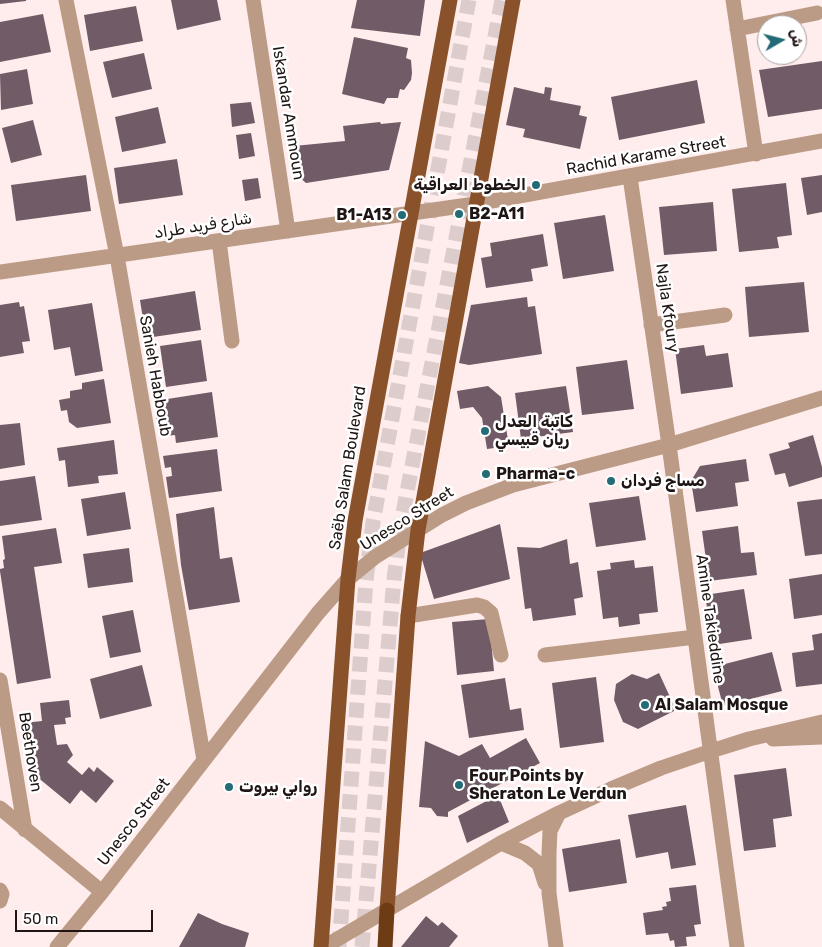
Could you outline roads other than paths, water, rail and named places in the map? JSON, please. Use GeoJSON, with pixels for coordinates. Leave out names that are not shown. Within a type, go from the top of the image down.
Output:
{"type":"FeatureCollection","features":[{"type":"Feature","properties":{"kind":"highway"},"geometry":{"type":"LineString","coordinates":[[385,947],[387,910]]}},
{"type":"Feature","properties":{"kind":"main road","name":"Saëb Salam Boulevard"},"geometry":{"type":"LineString","coordinates":[[322,947],[348,579],[357,511],[450,0]]}},
{"type":"Feature","properties":{"kind":"main road"},"geometry":{"type":"LineString","coordinates":[[387,910],[408,616],[418,530],[513,0]]}},
{"type":"Feature","properties":{"kind":"street","name":"Sanieh Habboub"},"geometry":{"type":"LineString","coordinates":[[66,0],[117,256],[204,760]]}},
{"type":"Feature","properties":{"kind":"street","name":"Iskandar Ammoun"},"geometry":{"type":"LineString","coordinates":[[253,0],[288,231]]}},
{"type":"Feature","properties":{"kind":"street"},"geometry":{"type":"LineString","coordinates":[[733,0],[756,154]]}},
{"type":"Feature","properties":{"kind":"street"},"geometry":{"type":"LineString","coordinates":[[738,29],[817,13]]}},
{"type":"Feature","properties":{"kind":"street","name":"Rachid Karame Street"},"geometry":{"type":"LineString","coordinates":[[411,212],[475,204],[822,141]]}},
{"type":"Feature","properties":{"kind":"street","name":"Najla Kfoury"},"geometry":{"type":"LineString","coordinates":[[630,177],[669,445]]}},
{"type":"Feature","properties":{"kind":"street","name":"شارع فريد طراد"},"geometry":{"type":"LineString","coordinates":[[0,272],[411,212]]}},
{"type":"Feature","properties":{"kind":"street"},"geometry":{"type":"LineString","coordinates":[[219,241],[232,341]]}},
{"type":"Feature","properties":{"kind":"street"},"geometry":{"type":"LineString","coordinates":[[651,325],[725,315]]}},
{"type":"Feature","properties":{"kind":"street","name":"Unesco Street"},"geometry":{"type":"LineString","coordinates":[[61,945],[318,613],[348,579],[375,557],[466,503],[513,485],[669,445],[822,398]]}},
{"type":"Feature","properties":{"kind":"street","name":"Amine Takieddine"},"geometry":{"type":"LineString","coordinates":[[669,445],[737,947]]}},
{"type":"Feature","properties":{"kind":"street"},"geometry":{"type":"LineString","coordinates":[[408,616],[477,605],[484,607],[490,613],[501,655]]}},
{"type":"Feature","properties":{"kind":"street"},"geometry":{"type":"LineString","coordinates":[[545,655],[695,637]]}},
{"type":"Feature","properties":{"kind":"street","name":"Beethoven"},"geometry":{"type":"LineString","coordinates":[[0,680],[25,830]]}},
{"type":"Feature","properties":{"kind":"street"},"geometry":{"type":"LineString","coordinates":[[322,947],[559,813],[661,768],[711,750],[822,722]]}},
{"type":"Feature","properties":{"kind":"street"},"geometry":{"type":"LineString","coordinates":[[749,739],[822,737]]}},
{"type":"Feature","properties":{"kind":"street"},"geometry":{"type":"LineString","coordinates":[[0,808],[102,892]]}},
{"type":"Feature","properties":{"kind":"street"},"geometry":{"type":"LineString","coordinates":[[556,947],[549,893],[550,830],[559,813]]}},
{"type":"Feature","properties":{"kind":"street"},"geometry":{"type":"LineString","coordinates":[[502,844],[524,852],[539,864],[549,893]]}},
{"type":"Feature","properties":{"kind":"street"},"geometry":{"type":"LineString","coordinates":[[0,890],[2,894],[0,901]]}},
{"type":"Feature","properties":{"kind":"tunnel"},"geometry":{"type":"LineString","coordinates":[[339,947],[366,581],[373,522],[469,0]]}},
{"type":"Feature","properties":{"kind":"tunnel"},"geometry":{"type":"LineString","coordinates":[[362,947],[394,579],[401,523],[502,0]]}},
{"type":"Feature","properties":{"kind":"place","name":"الخطوط العراقية"},"geometry":{"type":"Point","coordinates":[536,185]}},
{"type":"Feature","properties":{"kind":"place","name":"B2-A11"},"geometry":{"type":"Point","coordinates":[459,214]}},
{"type":"Feature","properties":{"kind":"place","name":"B1-A13"},"geometry":{"type":"Point","coordinates":[402,215]}},
{"type":"Feature","properties":{"kind":"place","name":"كاتبة العدل ريان قبيسي"},"geometry":{"type":"Point","coordinates":[485,431]}},
{"type":"Feature","properties":{"kind":"place","name":"Pharma-c"},"geometry":{"type":"Point","coordinates":[486,474]}},
{"type":"Feature","properties":{"kind":"place","name":"مساج فردان"},"geometry":{"type":"Point","coordinates":[611,481]}},
{"type":"Feature","properties":{"kind":"place","name":"Al Salam Mosque"},"geometry":{"type":"Point","coordinates":[645,705]}},
{"type":"Feature","properties":{"kind":"place","name":"Four Points by Sheraton Le Verdun"},"geometry":{"type":"Point","coordinates":[459,785]}},
{"type":"Feature","properties":{"kind":"place","name":"روابي بيروت"},"geometry":{"type":"Point","coordinates":[229,787]}}]}
